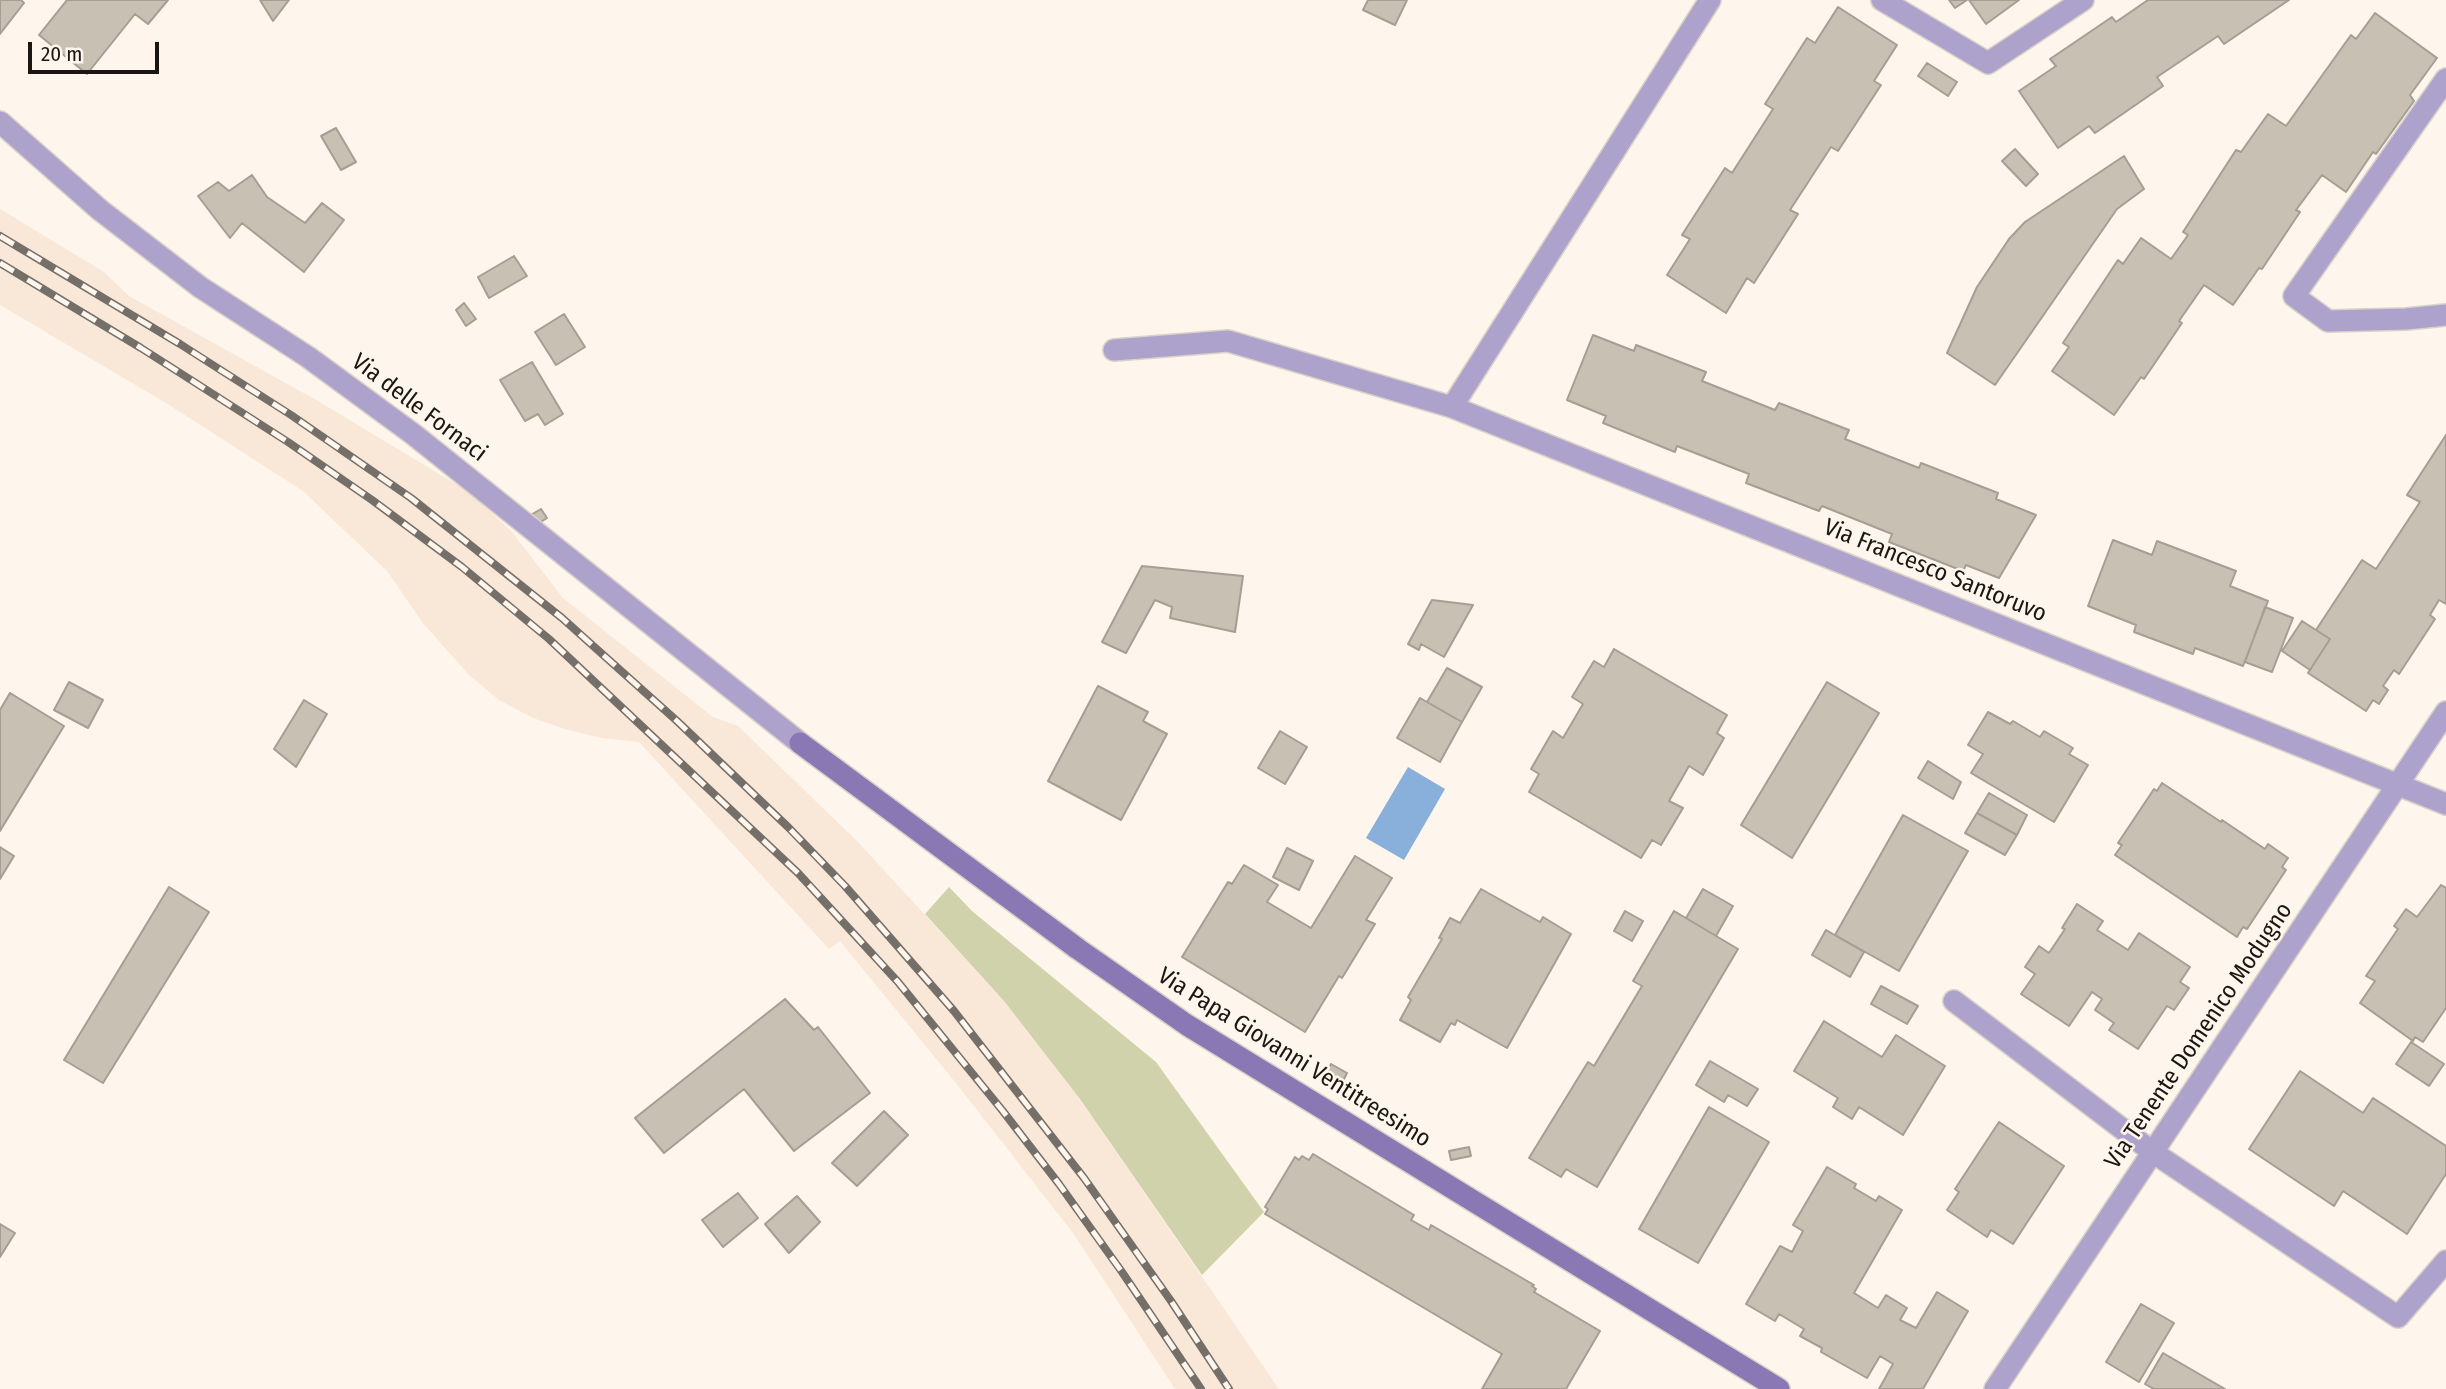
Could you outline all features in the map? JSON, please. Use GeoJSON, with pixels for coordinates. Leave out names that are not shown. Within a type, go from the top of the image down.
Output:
{"type":"FeatureCollection","features":[{"type":"Feature","properties":{"kind":"street"},"geometry":{"type":"LineString","coordinates":[[1452,407],[1710,0]]}},
{"type":"Feature","properties":{"kind":"street"},"geometry":{"type":"LineString","coordinates":[[1882,0],[1989,63],[2083,0]]}},
{"type":"Feature","properties":{"kind":"street"},"geometry":{"type":"LineString","coordinates":[[2446,79],[2294,296],[2328,321],[2446,316]]}},
{"type":"Feature","properties":{"kind":"street","name":"Via delle Fornaci"},"geometry":{"type":"LineString","coordinates":[[0,122],[111,219],[200,287],[308,357],[413,434],[800,743]]}},
{"type":"Feature","properties":{"kind":"street","name":"Via Francesco Santoruvo"},"geometry":{"type":"LineString","coordinates":[[1114,350],[1228,341],[1452,407],[2446,804]]}},
{"type":"Feature","properties":{"kind":"street","name":"Via Tenente Domenico Modugno"},"geometry":{"type":"LineString","coordinates":[[1996,1389],[2446,712]]}},
{"type":"Feature","properties":{"kind":"street","name":"Via Papa Giovanni Ventitreesimo"},"geometry":{"type":"LineString","coordinates":[[800,743],[1078,949],[1187,1025],[1779,1389]]}},
{"type":"Feature","properties":{"kind":"street"},"geometry":{"type":"LineString","coordinates":[[1954,1001],[2154,1153],[2398,1317],[2446,1261]]}},
{"type":"Feature","properties":{"kind":"shaded area"},"geometry":{"type":"Polygon","coordinates":[[[0,209],[104,272],[129,296],[318,401],[469,492],[512,532],[563,598],[713,717],[738,726],[858,842],[1004,1001],[1080,1099],[1279,1389],[1175,1389],[1073,1233],[840,941],[829,949],[639,742],[602,738],[565,729],[533,718],[499,700],[469,675],[422,622],[387,571],[303,491],[166,403],[0,305],[0,209]]]}},
{"type":"Feature","properties":{"kind":"green space"},"geometry":{"type":"Polygon","coordinates":[[[949,887],[972,911],[1156,1062],[1264,1212],[1202,1275],[1080,1099],[1004,1001],[925,914],[949,887]]]}},
{"type":"Feature","properties":{"kind":"water"},"geometry":{"type":"Polygon","coordinates":[[[1408,767],[1445,789],[1404,860],[1366,838],[1408,767]]]}},
{"type":"Feature","properties":{"kind":"building"},"geometry":{"type":"Polygon","coordinates":[[[0,0],[21,0],[24,3],[0,34],[0,0]]]}},
{"type":"Feature","properties":{"kind":"building"},"geometry":{"type":"Polygon","coordinates":[[[67,0],[168,0],[148,24],[135,14],[87,74],[39,35],[67,0]]]}},
{"type":"Feature","properties":{"kind":"building"},"geometry":{"type":"Polygon","coordinates":[[[260,0],[289,0],[273,21],[260,0]]]}},
{"type":"Feature","properties":{"kind":"building"},"geometry":{"type":"Polygon","coordinates":[[[1368,0],[1407,0],[1395,25],[1363,10],[1368,0]]]}},
{"type":"Feature","properties":{"kind":"building"},"geometry":{"type":"Polygon","coordinates":[[[1949,0],[1967,0],[1955,8],[1949,0]]]}},
{"type":"Feature","properties":{"kind":"building"},"geometry":{"type":"Polygon","coordinates":[[[1969,0],[2019,0],[1986,24],[1969,0]]]}},
{"type":"Feature","properties":{"kind":"building"},"geometry":{"type":"Polygon","coordinates":[[[2148,0],[2289,0],[2224,44],[2218,36],[2157,77],[2163,86],[2095,133],[2089,126],[2058,148],[2019,91],[2056,66],[2050,59],[2112,17],[2116,22],[2148,0]]]}},
{"type":"Feature","properties":{"kind":"building"},"geometry":{"type":"Polygon","coordinates":[[[1838,7],[1897,45],[1874,81],[1881,85],[1838,151],[1831,147],[1790,210],[1798,214],[1754,283],[1747,278],[1726,313],[1667,275],[1690,239],[1682,235],[1725,168],[1732,173],[1773,109],[1765,104],[1807,38],[1815,43],[1838,7]]]}},
{"type":"Feature","properties":{"kind":"building"},"geometry":{"type":"Polygon","coordinates":[[[2375,13],[2437,58],[2410,95],[2414,101],[2376,154],[2373,152],[2346,192],[2322,175],[2296,210],[2300,212],[2262,269],[2259,268],[2233,305],[2204,285],[2144,379],[2141,377],[2114,415],[2052,371],[2069,347],[2063,343],[2118,260],[2123,264],[2141,238],[2171,259],[2188,235],[2183,232],[2236,150],[2241,152],[2268,114],[2286,126],[2351,35],[2356,39],[2375,13]]]}},
{"type":"Feature","properties":{"kind":"building"},"geometry":{"type":"Polygon","coordinates":[[[1927,63],[1957,82],[1948,96],[1918,76],[1927,63]]]}},
{"type":"Feature","properties":{"kind":"building"},"geometry":{"type":"Polygon","coordinates":[[[336,128],[356,162],[341,170],[321,136],[336,128]]]}},
{"type":"Feature","properties":{"kind":"building"},"geometry":{"type":"Polygon","coordinates":[[[2015,149],[2038,174],[2026,186],[2002,161],[2015,149]]]}},
{"type":"Feature","properties":{"kind":"building"},"geometry":{"type":"Polygon","coordinates":[[[2124,156],[2144,189],[2117,209],[1995,385],[1947,353],[1977,287],[2009,239],[2025,222],[2124,156]]]}},
{"type":"Feature","properties":{"kind":"building"},"geometry":{"type":"Polygon","coordinates":[[[252,175],[267,197],[305,223],[322,203],[344,220],[304,272],[242,223],[230,238],[198,196],[218,182],[229,191],[252,175]]]}},
{"type":"Feature","properties":{"kind":"building"},"geometry":{"type":"Polygon","coordinates":[[[514,256],[527,276],[489,298],[478,277],[514,256]]]}},
{"type":"Feature","properties":{"kind":"building"},"geometry":{"type":"Polygon","coordinates":[[[464,303],[476,319],[466,326],[456,310],[464,303]]]}},
{"type":"Feature","properties":{"kind":"building"},"geometry":{"type":"Polygon","coordinates":[[[564,314],[585,347],[556,365],[535,332],[564,314]]]}},
{"type":"Feature","properties":{"kind":"building"},"geometry":{"type":"Polygon","coordinates":[[[1593,335],[1634,351],[1636,345],[1706,372],[1702,381],[1775,410],[1779,403],[1849,430],[1845,439],[1919,468],[1921,463],[1998,493],[1996,499],[2036,515],[1999,578],[1966,565],[1963,571],[1889,542],[1892,534],[1822,506],[1819,511],[1746,483],[1749,474],[1677,446],[1675,452],[1603,423],[1606,416],[1567,400],[1593,335]]]}},
{"type":"Feature","properties":{"kind":"building"},"geometry":{"type":"Polygon","coordinates":[[[532,362],[563,414],[545,425],[538,414],[525,421],[500,380],[532,362]]]}},
{"type":"Feature","properties":{"kind":"building"},"geometry":{"type":"Polygon","coordinates":[[[2446,435],[2446,604],[2439,600],[2430,615],[2435,619],[2399,674],[2394,670],[2383,686],[2388,690],[2379,704],[2373,700],[2366,711],[2308,673],[2330,639],[2316,630],[2362,560],[2376,569],[2420,502],[2407,495],[2446,435]]]}},
{"type":"Feature","properties":{"kind":"building"},"geometry":{"type":"Polygon","coordinates":[[[541,509],[547,518],[528,530],[522,520],[541,509]]]}},
{"type":"Feature","properties":{"kind":"building"},"geometry":{"type":"Polygon","coordinates":[[[2113,540],[2152,555],[2157,541],[2236,571],[2230,586],[2268,601],[2243,666],[2195,648],[2193,654],[2134,632],[2136,625],[2088,606],[2113,540]]]}},
{"type":"Feature","properties":{"kind":"building"},"geometry":{"type":"Polygon","coordinates":[[[1142,566],[1243,576],[1235,632],[1170,618],[1172,607],[1155,600],[1126,653],[1102,642],[1142,566]]]}},
{"type":"Feature","properties":{"kind":"building"},"geometry":{"type":"Polygon","coordinates":[[[1432,600],[1473,605],[1444,657],[1421,644],[1419,650],[1408,644],[1432,600]]]}},
{"type":"Feature","properties":{"kind":"building"},"geometry":{"type":"Polygon","coordinates":[[[2265,607],[2293,618],[2272,672],[2245,662],[2265,607]]]}},
{"type":"Feature","properties":{"kind":"building"},"geometry":{"type":"Polygon","coordinates":[[[2302,621],[2330,639],[2310,670],[2282,651],[2302,621]]]}},
{"type":"Feature","properties":{"kind":"building"},"geometry":{"type":"Polygon","coordinates":[[[1614,649],[1727,715],[1717,733],[1724,738],[1703,775],[1689,766],[1669,801],[1683,808],[1661,845],[1652,840],[1641,858],[1529,792],[1539,774],[1531,769],[1553,731],[1563,738],[1583,704],[1572,697],[1594,661],[1604,667],[1614,649]]]}},
{"type":"Feature","properties":{"kind":"building"},"geometry":{"type":"Polygon","coordinates":[[[1447,668],[1482,687],[1462,722],[1427,702],[1447,668]]]}},
{"type":"Feature","properties":{"kind":"building"},"geometry":{"type":"Polygon","coordinates":[[[69,682],[103,700],[88,728],[54,710],[69,682]]]}},
{"type":"Feature","properties":{"kind":"building"},"geometry":{"type":"Polygon","coordinates":[[[1827,682],[1879,713],[1792,858],[1741,825],[1827,682]]]}},
{"type":"Feature","properties":{"kind":"building"},"geometry":{"type":"Polygon","coordinates":[[[1098,686],[1148,712],[1143,721],[1167,734],[1121,820],[1048,781],[1098,686]]]}},
{"type":"Feature","properties":{"kind":"building"},"geometry":{"type":"Polygon","coordinates":[[[10,693],[64,726],[0,831],[0,710],[10,693]]]}},
{"type":"Feature","properties":{"kind":"building"},"geometry":{"type":"Polygon","coordinates":[[[1420,698],[1462,722],[1440,762],[1397,738],[1420,698]]]}},
{"type":"Feature","properties":{"kind":"building"},"geometry":{"type":"Polygon","coordinates":[[[304,700],[327,714],[296,767],[274,749],[304,700]]]}},
{"type":"Feature","properties":{"kind":"building"},"geometry":{"type":"Polygon","coordinates":[[[1988,712],[2010,724],[2013,721],[2040,737],[2044,731],[2073,748],[2069,754],[2088,765],[2054,822],[1971,773],[1983,754],[1968,745],[1988,712]]]}},
{"type":"Feature","properties":{"kind":"building"},"geometry":{"type":"Polygon","coordinates":[[[1280,731],[1307,747],[1285,784],[1258,768],[1280,731]]]}},
{"type":"Feature","properties":{"kind":"building"},"geometry":{"type":"Polygon","coordinates":[[[1928,761],[1961,782],[1953,799],[1918,778],[1928,761]]]}},
{"type":"Feature","properties":{"kind":"building"},"geometry":{"type":"Polygon","coordinates":[[[2162,783],[2265,849],[2268,844],[2288,858],[2282,867],[2286,870],[2247,929],[2243,927],[2237,937],[2115,855],[2122,845],[2118,843],[2154,789],[2157,791],[2162,783]]]}},
{"type":"Feature","properties":{"kind":"building"},"geometry":{"type":"Polygon","coordinates":[[[1989,793],[2027,815],[2017,835],[1977,813],[1989,793]]]}},
{"type":"Feature","properties":{"kind":"building"},"geometry":{"type":"Polygon","coordinates":[[[1977,813],[2017,835],[2005,855],[1965,833],[1977,813]]]}},
{"type":"Feature","properties":{"kind":"building"},"geometry":{"type":"Polygon","coordinates":[[[1903,815],[1968,851],[1899,971],[1835,935],[1903,815]]]}},
{"type":"Feature","properties":{"kind":"building"},"geometry":{"type":"Polygon","coordinates":[[[0,847],[14,856],[0,879],[0,847]]]}},
{"type":"Feature","properties":{"kind":"building"},"geometry":{"type":"Polygon","coordinates":[[[1287,848],[1313,861],[1299,890],[1273,877],[1287,848]]]}},
{"type":"Feature","properties":{"kind":"building"},"geometry":{"type":"Polygon","coordinates":[[[1355,856],[1392,878],[1366,920],[1375,924],[1305,1032],[1182,957],[1228,882],[1232,884],[1244,865],[1278,885],[1267,902],[1311,928],[1355,856]]]}},
{"type":"Feature","properties":{"kind":"building"},"geometry":{"type":"Polygon","coordinates":[[[2441,885],[2446,888],[2446,1008],[2423,1042],[2415,1037],[2413,1041],[2360,1003],[2375,981],[2366,976],[2398,929],[2394,926],[2406,909],[2417,917],[2441,885]]]}},
{"type":"Feature","properties":{"kind":"building"},"geometry":{"type":"Polygon","coordinates":[[[169,887],[209,912],[103,1083],[64,1060],[169,887]]]}},
{"type":"Feature","properties":{"kind":"building"},"geometry":{"type":"Polygon","coordinates":[[[1481,889],[1540,922],[1543,917],[1571,934],[1507,1048],[1457,1020],[1455,1025],[1451,1023],[1440,1042],[1400,1020],[1411,1000],[1408,997],[1442,939],[1439,938],[1450,918],[1460,923],[1481,889]]]}},
{"type":"Feature","properties":{"kind":"building"},"geometry":{"type":"Polygon","coordinates":[[[1703,889],[1733,906],[1716,936],[1686,918],[1703,889]]]}},
{"type":"Feature","properties":{"kind":"building"},"geometry":{"type":"Polygon","coordinates":[[[2077,904],[2103,921],[2097,930],[2128,950],[2139,933],[2190,967],[2180,982],[2189,988],[2174,1010],[2167,1006],[2138,1049],[2109,1030],[2114,1023],[2095,1010],[2102,999],[2092,992],[2069,1026],[2021,994],[2035,974],[2025,967],[2039,946],[2049,953],[2077,904]]]}},
{"type":"Feature","properties":{"kind":"building"},"geometry":{"type":"Polygon","coordinates":[[[1625,911],[1643,921],[1632,941],[1614,931],[1625,911]]]}},
{"type":"Feature","properties":{"kind":"building"},"geometry":{"type":"Polygon","coordinates":[[[1674,911],[1738,949],[1597,1187],[1566,1169],[1561,1177],[1529,1158],[1588,1062],[1594,1066],[1642,986],[1633,981],[1674,911]]]}},
{"type":"Feature","properties":{"kind":"building"},"geometry":{"type":"Polygon","coordinates":[[[1826,930],[1864,952],[1850,977],[1812,955],[1826,930]]]}},
{"type":"Feature","properties":{"kind":"building"},"geometry":{"type":"Polygon","coordinates":[[[1881,986],[1918,1006],[1907,1024],[1871,1004],[1881,986]]]}},
{"type":"Feature","properties":{"kind":"building"},"geometry":{"type":"Polygon","coordinates":[[[785,999],[814,1030],[818,1027],[870,1093],[794,1151],[744,1089],[664,1153],[635,1118],[785,999]]]}},
{"type":"Feature","properties":{"kind":"building"},"geometry":{"type":"Polygon","coordinates":[[[1824,1021],[1882,1057],[1896,1035],[1945,1066],[1903,1135],[1859,1107],[1852,1119],[1833,1107],[1838,1098],[1794,1071],[1824,1021]]]}},
{"type":"Feature","properties":{"kind":"building"},"geometry":{"type":"Polygon","coordinates":[[[2411,1042],[2444,1064],[2429,1086],[2396,1064],[2411,1042]]]}},
{"type":"Feature","properties":{"kind":"building"},"geometry":{"type":"Polygon","coordinates":[[[1710,1061],[1758,1089],[1747,1106],[1728,1095],[1724,1102],[1696,1085],[1710,1061]]]}},
{"type":"Feature","properties":{"kind":"building"},"geometry":{"type":"Polygon","coordinates":[[[1331,1064],[1347,1073],[1343,1081],[1327,1073],[1331,1064]]]}},
{"type":"Feature","properties":{"kind":"building"},"geometry":{"type":"Polygon","coordinates":[[[2300,1071],[2363,1113],[2373,1098],[2446,1146],[2446,1174],[2407,1234],[2343,1191],[2334,1206],[2249,1149],[2300,1071]]]}},
{"type":"Feature","properties":{"kind":"building"},"geometry":{"type":"Polygon","coordinates":[[[1709,1107],[1769,1142],[1698,1263],[1639,1229],[1709,1107]]]}},
{"type":"Feature","properties":{"kind":"building"},"geometry":{"type":"Polygon","coordinates":[[[884,1111],[908,1135],[857,1186],[832,1163],[884,1111]]]}},
{"type":"Feature","properties":{"kind":"building"},"geometry":{"type":"Polygon","coordinates":[[[1999,1122],[2064,1166],[2013,1244],[1991,1230],[1987,1237],[1947,1210],[1959,1192],[1955,1189],[1999,1122]]]}},
{"type":"Feature","properties":{"kind":"building"},"geometry":{"type":"Polygon","coordinates":[[[1469,1147],[1471,1156],[1451,1160],[1449,1151],[1469,1147]]]}},
{"type":"Feature","properties":{"kind":"building"},"geometry":{"type":"Polygon","coordinates":[[[1313,1154],[1414,1215],[1411,1220],[1429,1230],[1431,1225],[1534,1285],[1534,1292],[1600,1331],[1566,1389],[1482,1389],[1502,1354],[1265,1214],[1268,1209],[1265,1207],[1295,1157],[1299,1160],[1302,1156],[1309,1160],[1313,1154]]]}},
{"type":"Feature","properties":{"kind":"building"},"geometry":{"type":"Polygon","coordinates":[[[1827,1167],[1856,1184],[1854,1188],[1876,1201],[1879,1196],[1902,1210],[1854,1293],[1878,1308],[1886,1295],[1907,1308],[1900,1320],[1916,1328],[1937,1292],[1968,1311],[1923,1389],[1879,1389],[1893,1364],[1880,1356],[1867,1378],[1821,1352],[1822,1348],[1800,1336],[1804,1329],[1779,1314],[1775,1321],[1746,1304],[1780,1246],[1792,1252],[1803,1231],[1793,1225],[1827,1167]]]}},
{"type":"Feature","properties":{"kind":"building"},"geometry":{"type":"Polygon","coordinates":[[[738,1193],[758,1218],[723,1247],[702,1220],[738,1193]]]}},
{"type":"Feature","properties":{"kind":"building"},"geometry":{"type":"Polygon","coordinates":[[[797,1196],[820,1222],[789,1253],[765,1224],[797,1196]]]}},
{"type":"Feature","properties":{"kind":"building"},"geometry":{"type":"Polygon","coordinates":[[[0,1224],[15,1233],[0,1257],[0,1224]]]}},
{"type":"Feature","properties":{"kind":"building"},"geometry":{"type":"Polygon","coordinates":[[[2141,1304],[2174,1323],[2139,1382],[2106,1362],[2141,1304]]]}},
{"type":"Feature","properties":{"kind":"building"},"geometry":{"type":"Polygon","coordinates":[[[2163,1353],[2225,1389],[2154,1389],[2145,1384],[2163,1353]]]}},
{"type":"Feature","properties":{"kind":"railway"},"geometry":{"type":"LineString","coordinates":[[0,236],[180,344],[291,415],[411,498],[562,618],[677,721],[788,827],[845,886],[954,1011],[1084,1178],[1229,1389]]}},
{"type":"Feature","properties":{"kind":"railway"},"geometry":{"type":"LineString","coordinates":[[0,263],[141,348],[288,442],[462,567],[549,639],[798,873],[898,982],[1059,1184],[1201,1389]]}}]}
